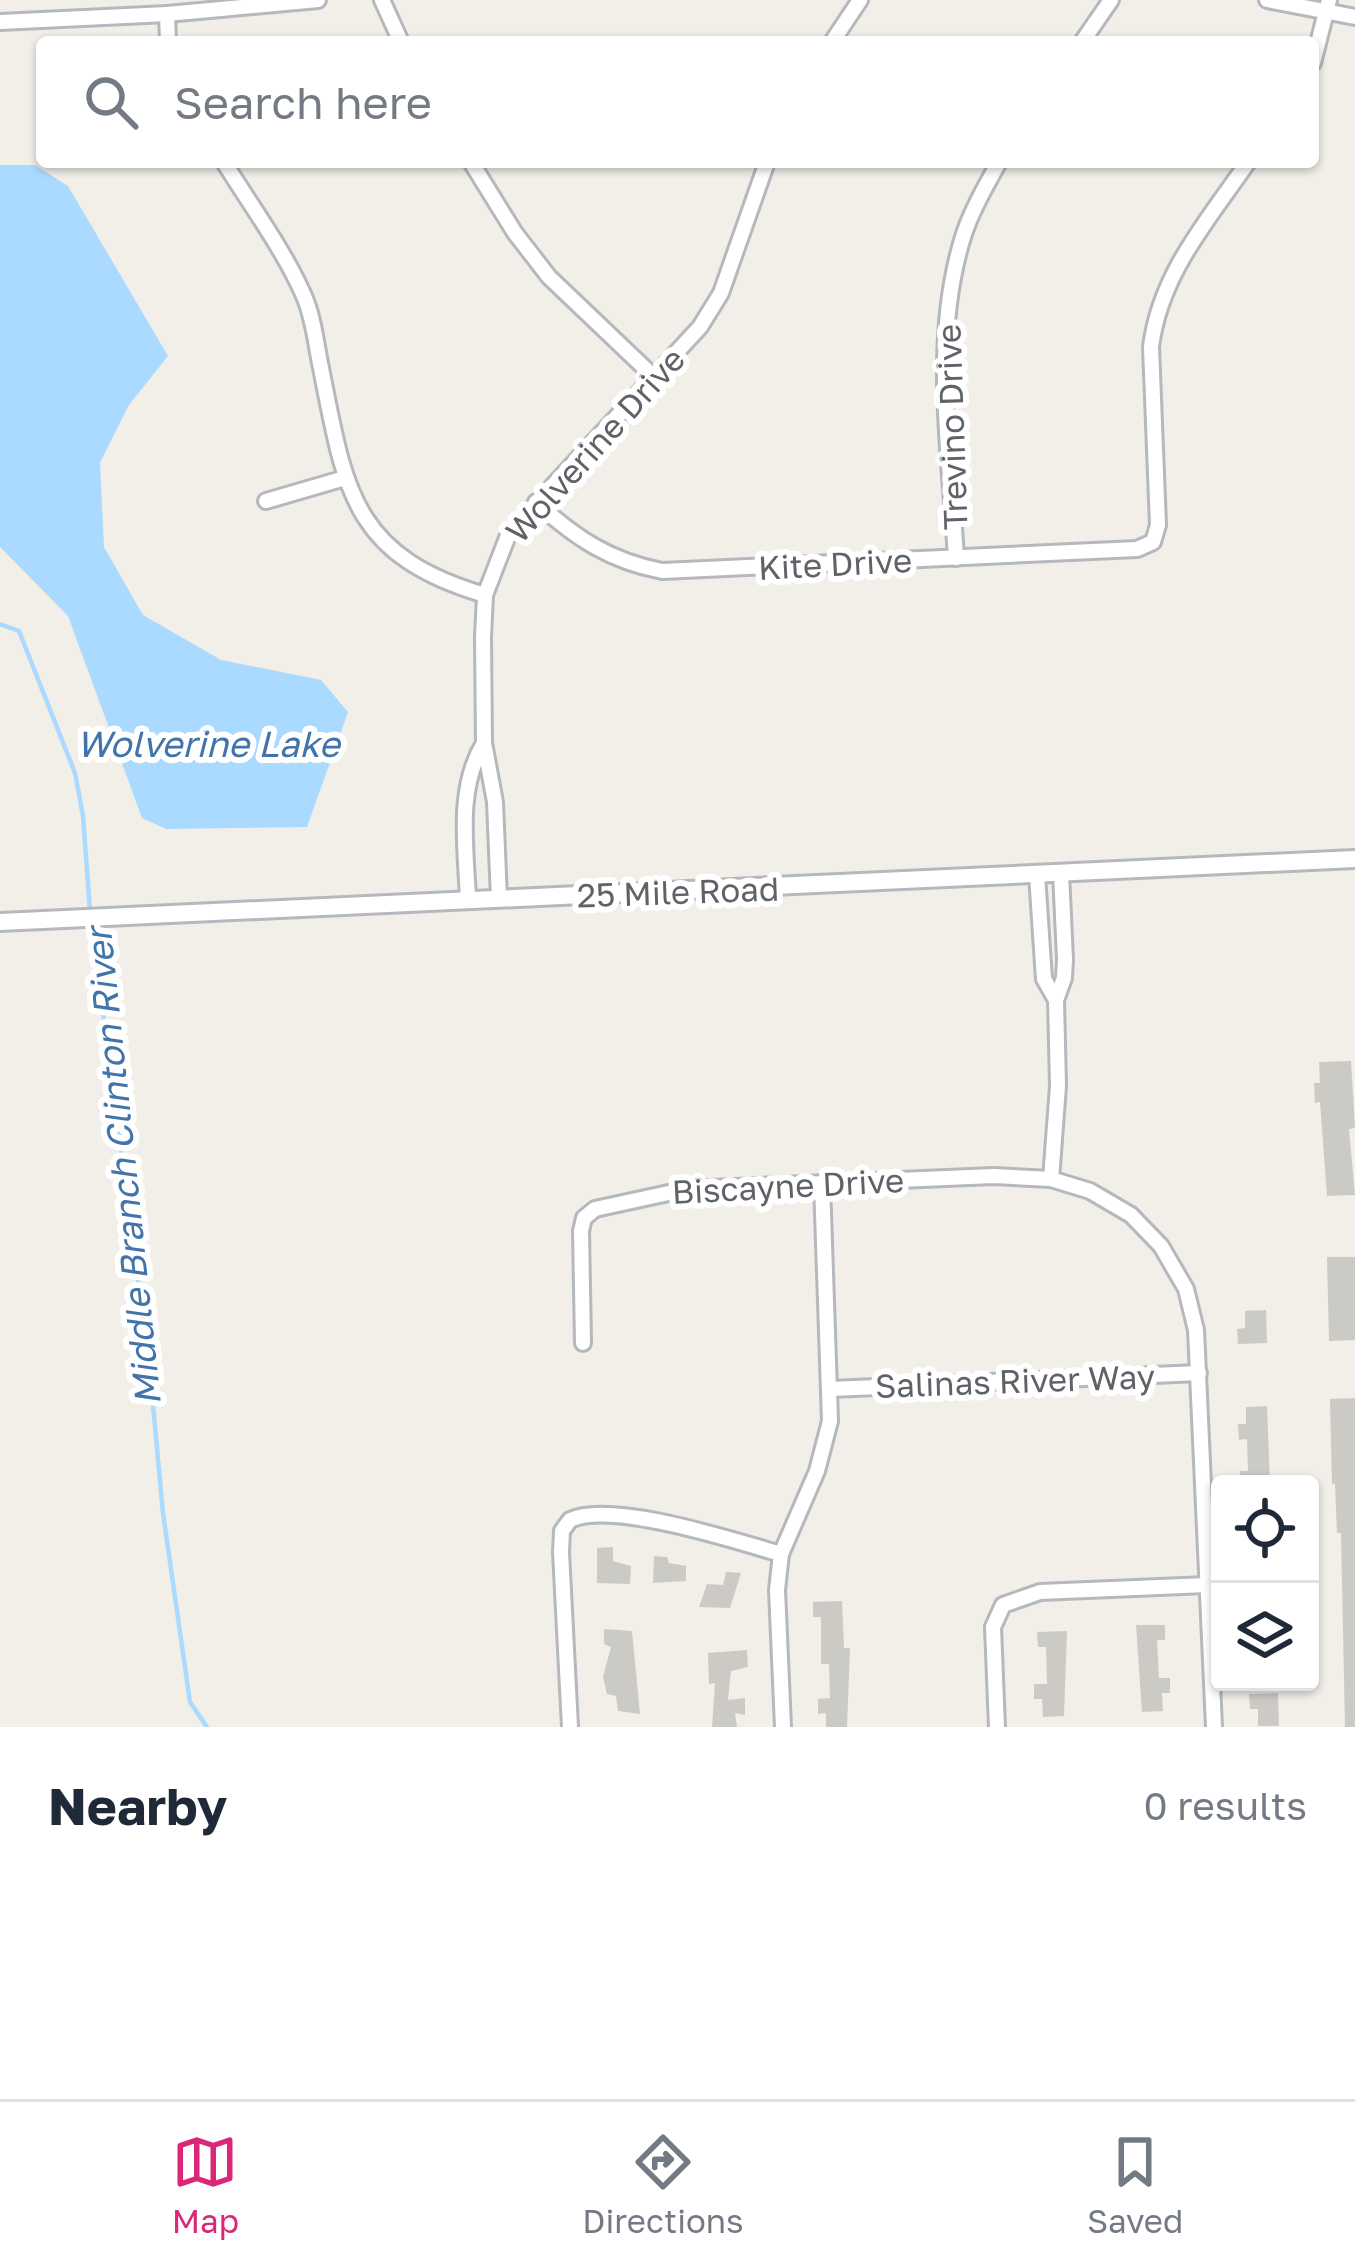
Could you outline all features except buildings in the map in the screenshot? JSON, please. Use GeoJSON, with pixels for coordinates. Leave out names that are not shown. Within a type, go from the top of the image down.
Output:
{"type":"FeatureCollection","features":[{"type":"Feature","properties":{"kind":"street"},"geometry":{"type":"LineString","coordinates":[[78,0],[80,19]]}},
{"type":"Feature","properties":{"kind":"street"},"geometry":{"type":"LineString","coordinates":[[0,22],[318,0]]}},
{"type":"Feature","properties":{"kind":"street"},"geometry":{"type":"LineString","coordinates":[[382,0],[398,36]]}},
{"type":"Feature","properties":{"kind":"street"},"geometry":{"type":"LineString","coordinates":[[836,36],[860,0]]}},
{"type":"Feature","properties":{"kind":"street"},"geometry":{"type":"LineString","coordinates":[[1086,36],[1111,0]]}},
{"type":"Feature","properties":{"kind":"street"},"geometry":{"type":"LineString","coordinates":[[1267,0],[1328,7],[1355,17]]}},
{"type":"Feature","properties":{"kind":"street"},"geometry":{"type":"LineString","coordinates":[[1319,41],[1328,7]]}},
{"type":"Feature","properties":{"kind":"street"},"geometry":{"type":"LineString","coordinates":[[166,14],[168,36]]}},
{"type":"Feature","properties":{"kind":"street"},"geometry":{"type":"LineString","coordinates":[[228,168],[305,298],[345,478],[371,526],[410,566],[485,596]]}},
{"type":"Feature","properties":{"kind":"street"},"geometry":{"type":"LineString","coordinates":[[475,168],[549,277],[654,377]]}},
{"type":"Feature","properties":{"kind":"street","name":"Wolverine Drive"},"geometry":{"type":"LineString","coordinates":[[500,899],[495,802],[484,742],[485,596],[509,533],[700,328],[721,293],[764,168]]}},
{"type":"Feature","properties":{"kind":"street","name":"Trevino Drive"},"geometry":{"type":"LineString","coordinates":[[956,558],[947,317],[964,235],[996,168]]}},
{"type":"Feature","properties":{"kind":"street","name":"Kite Drive"},"geometry":{"type":"LineString","coordinates":[[536,502],[593,549],[662,571],[1137,549],[1153,542],[1158,525],[1150,347],[1154,322],[1179,261],[1244,168]]}},
{"type":"Feature","properties":{"kind":"street"},"geometry":{"type":"LineString","coordinates":[[266,501],[345,478]]}},
{"type":"Feature","properties":{"kind":"street","name":"Wolverine Drive"},"geometry":{"type":"LineString","coordinates":[[468,900],[465,803],[470,765],[484,742]]}},
{"type":"Feature","properties":{"kind":"street"},"geometry":{"type":"LineString","coordinates":[[465,803],[495,802]]}},
{"type":"Feature","properties":{"kind":"street","name":"25 Mile Road"},"geometry":{"type":"LineString","coordinates":[[0,922],[1355,859]]}},
{"type":"Feature","properties":{"kind":"street"},"geometry":{"type":"LineString","coordinates":[[1051,1179],[1058,1086],[1056,1000],[1066,959],[1061,873]]}},
{"type":"Feature","properties":{"kind":"street"},"geometry":{"type":"LineString","coordinates":[[1037,875],[1045,979],[1056,1000]]}},
{"type":"Feature","properties":{"kind":"street","name":"Biscayne Drive"},"geometry":{"type":"LineString","coordinates":[[583,1343],[580,1231],[584,1218],[595,1209],[687,1189],[994,1176],[1051,1179],[1090,1191],[1131,1215],[1161,1246],[1186,1289],[1196,1330],[1214,1727]]}},
{"type":"Feature","properties":{"kind":"street"},"geometry":{"type":"LineString","coordinates":[[783,1727],[777,1590],[781,1554],[824,1452],[831,1389],[822,1183]]}},
{"type":"Feature","properties":{"kind":"street","name":"Salinas River Way"},"geometry":{"type":"LineString","coordinates":[[831,1389],[1198,1373]]}},
{"type":"Feature","properties":{"kind":"street"},"geometry":{"type":"LineString","coordinates":[[570,1727],[561,1552],[562,1531],[570,1520],[595,1515],[667,1523],[781,1554]]}},
{"type":"Feature","properties":{"kind":"street"},"geometry":{"type":"LineString","coordinates":[[997,1727],[993,1627],[1003,1604],[1040,1592],[1208,1585]]}},
{"type":"Feature","properties":{"kind":"water","name":"Wolverine Lake"},"geometry":{"type":"Polygon","coordinates":[[[0,165],[35,165],[68,186],[168,356],[129,405],[100,463],[104,547],[143,615],[221,660],[321,680],[348,712],[307,827],[166,829],[142,818],[68,616],[0,547],[0,165]]]}},
{"type":"Feature","properties":{"kind":"waterway","name":"Middle Branch Clinton River"},"geometry":{"type":"LineString","coordinates":[[0,624],[19,631],[75,773],[90,911]]}},
{"type":"Feature","properties":{"kind":"waterway","name":"Middle Branch Clinton River"},"geometry":{"type":"LineString","coordinates":[[91,923],[190,1702],[207,1727]]}}]}
